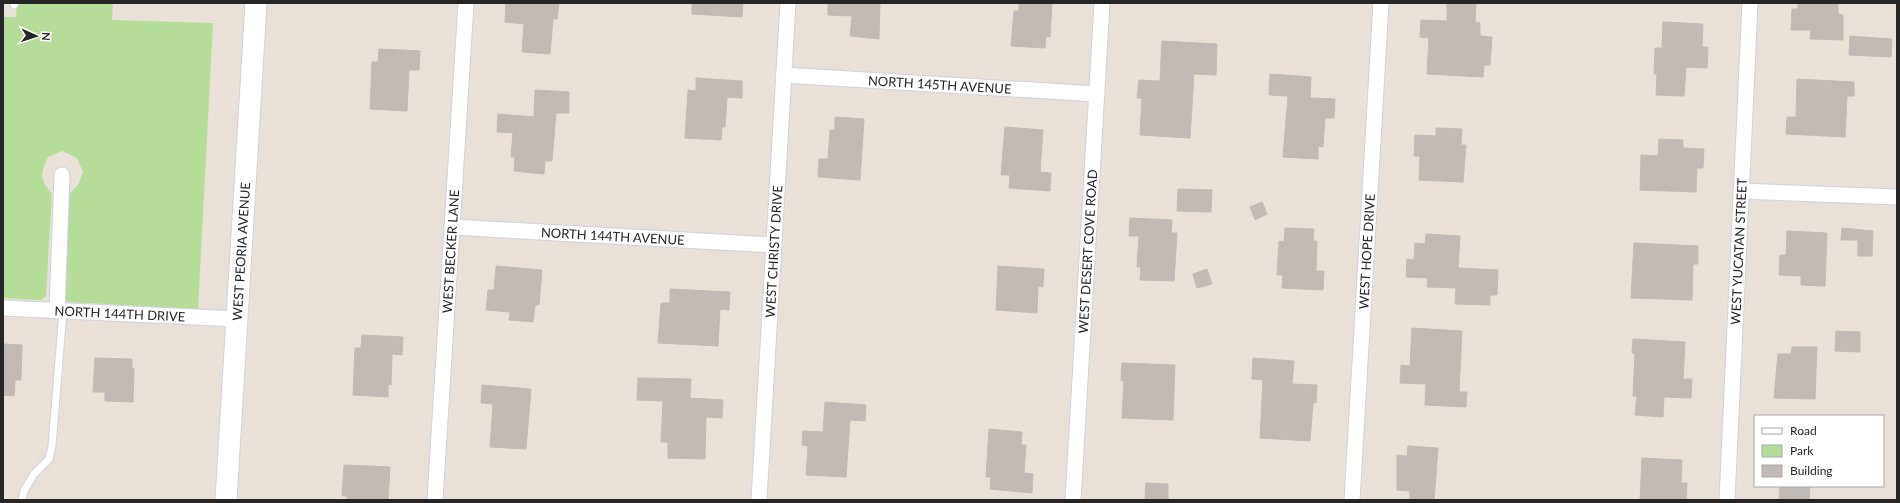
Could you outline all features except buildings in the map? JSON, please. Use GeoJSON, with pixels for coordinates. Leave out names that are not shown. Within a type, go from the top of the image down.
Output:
{"type":"FeatureCollection","features":[{"type":"Feature","properties":{"kind":"main road","name":"WEST PEORIA AVENUE"},"geometry":{"type":"LineString","coordinates":[[226,500],[256,3]]}},
{"type":"Feature","properties":{"kind":"street","name":"WEST BECKER LANE"},"geometry":{"type":"LineString","coordinates":[[436,500],[466,3]]}},
{"type":"Feature","properties":{"kind":"street","name":"WEST CHRISTY DRIVE"},"geometry":{"type":"LineString","coordinates":[[759,500],[788,3]]}},
{"type":"Feature","properties":{"kind":"street","name":"WEST DESERT COVE ROAD"},"geometry":{"type":"LineString","coordinates":[[1073,500],[1102,3]]}},
{"type":"Feature","properties":{"kind":"street","name":"WEST HOPE DRIVE"},"geometry":{"type":"LineString","coordinates":[[1352,500],[1381,3]]}},
{"type":"Feature","properties":{"kind":"street","name":"WEST YUCATAN STREET"},"geometry":{"type":"LineString","coordinates":[[1727,500],[1750,3]]}},
{"type":"Feature","properties":{"kind":"street","name":"NORTH 145TH AVENUE"},"geometry":{"type":"LineString","coordinates":[[783,75],[1097,94]]}},
{"type":"Feature","properties":{"kind":"street"},"geometry":{"type":"LineString","coordinates":[[60,311],[62,175]]}},
{"type":"Feature","properties":{"kind":"street"},"geometry":{"type":"LineString","coordinates":[[1742,191],[1897,197]]}},
{"type":"Feature","properties":{"kind":"street","name":"NORTH 144TH AVENUE"},"geometry":{"type":"LineString","coordinates":[[452,227],[774,245]]}},
{"type":"Feature","properties":{"kind":"street","name":"NORTH 144TH DRIVE"},"geometry":{"type":"LineString","coordinates":[[3,308],[237,319]]}},
{"type":"Feature","properties":{"kind":"lane"},"geometry":{"type":"LineString","coordinates":[[22,500],[24,491],[34,474],[49,459],[52,446],[60,311]]}},
{"type":"Feature","properties":{"kind":"green space"},"geometry":{"type":"Polygon","coordinates":[[[17,3],[113,3],[112,20],[213,23],[198,309],[67,302],[64,296],[69,194],[78,185],[83,172],[77,158],[62,151],[48,157],[42,172],[43,180],[52,194],[46,296],[41,300],[3,298],[3,17],[16,17],[17,3]]]}}]}
